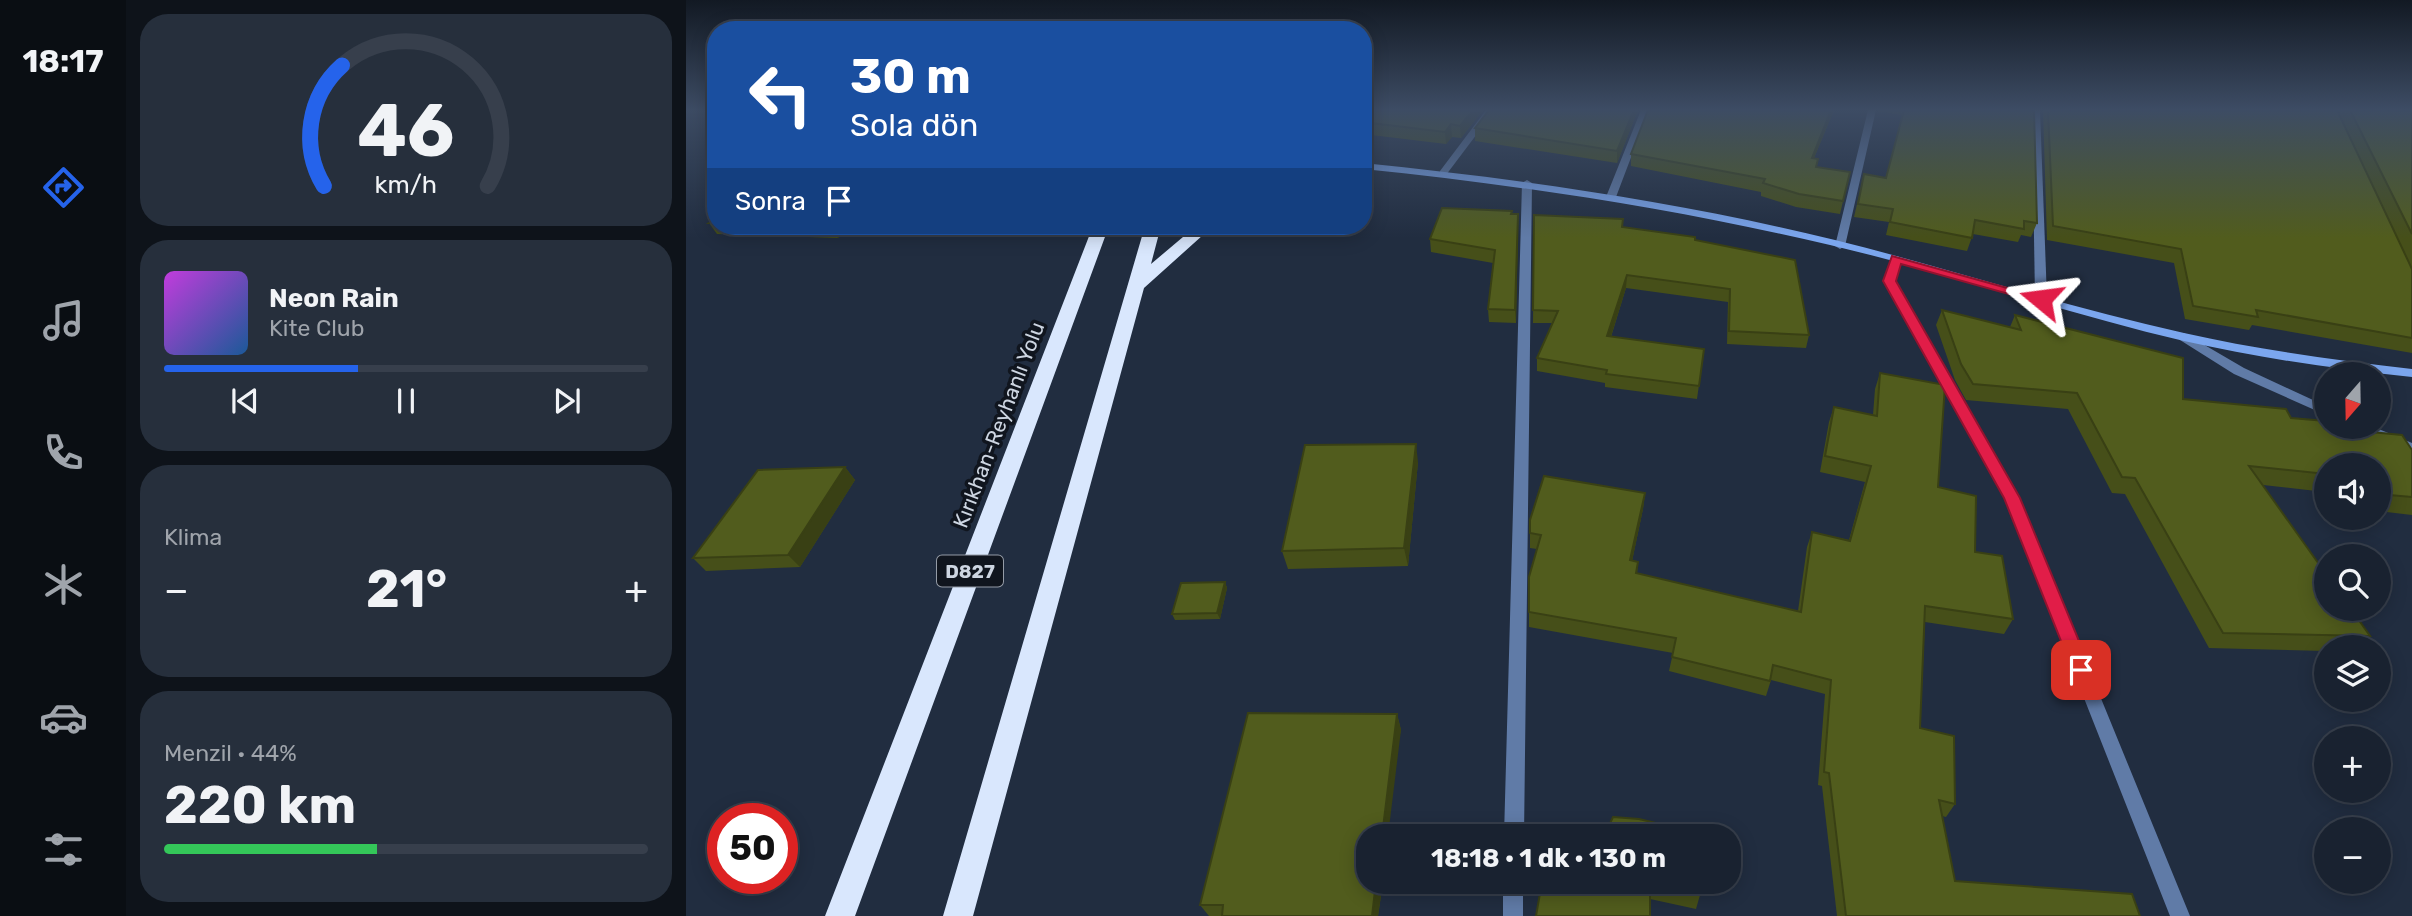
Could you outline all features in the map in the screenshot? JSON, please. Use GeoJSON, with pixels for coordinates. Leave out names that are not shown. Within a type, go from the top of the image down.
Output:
{"type":"FeatureCollection","features":[{"type":"Feature","properties":{"kind":"highway","name":"Kırıkhan-Reyhanlı Yolu"},"geometry":{"type":"LineString","coordinates":[[840,916],[1098,235]]}},
{"type":"Feature","properties":{"kind":"highway"},"geometry":{"type":"LineString","coordinates":[[958,916],[1151,235]]}},
{"type":"Feature","properties":{"kind":"highway"},"geometry":{"type":"LineString","coordinates":[[1137,285],[1195,235]]}},
{"type":"Feature","properties":{"kind":"main road"},"geometry":{"type":"LineString","coordinates":[[1372,167],[1527,183],[1611,197],[1897,259],[2184,337],[2335,365],[2412,373]]}},
{"type":"Feature","properties":{"kind":"street"},"geometry":{"type":"LineString","coordinates":[[1443,173],[1458,153]]}},
{"type":"Feature","properties":{"kind":"street"},"geometry":{"type":"LineString","coordinates":[[1611,197],[1628,153]]}},
{"type":"Feature","properties":{"kind":"street"},"geometry":{"type":"LineString","coordinates":[[1840,246],[1862,153]]}},
{"type":"Feature","properties":{"kind":"street"},"geometry":{"type":"LineString","coordinates":[[2037,153],[2041,299]]}},
{"type":"Feature","properties":{"kind":"street"},"geometry":{"type":"LineString","coordinates":[[1514,824],[1527,183]]}},
{"type":"Feature","properties":{"kind":"street"},"geometry":{"type":"LineString","coordinates":[[1897,259],[1889,281],[2012,498],[2180,916]]}},
{"type":"Feature","properties":{"kind":"street"},"geometry":{"type":"LineString","coordinates":[[2184,337],[2239,371],[2314,405]]}},
{"type":"Feature","properties":{"kind":"street"},"geometry":{"type":"LineString","coordinates":[[2389,439],[2407,447],[2412,459]]}},
{"type":"Feature","properties":{"kind":"street"},"geometry":{"type":"LineString","coordinates":[[1513,894],[1513,916]]}},
{"type":"Feature","properties":{"kind":"building"},"geometry":{"type":"Polygon","coordinates":[[[1814,153],[1812,158],[1818,159],[1816,167],[1850,172],[1843,201],[1799,194],[1763,183],[1765,179],[1631,154],[1814,153]]]}},
{"type":"Feature","properties":{"kind":"building"},"geometry":{"type":"Polygon","coordinates":[[[1893,153],[2035,153],[2037,223],[2024,221],[2024,229],[1975,220],[1972,238],[1890,222],[1893,209],[1858,204],[1864,174],[1886,178],[1893,153]]]}},
{"type":"Feature","properties":{"kind":"building"},"geometry":{"type":"Polygon","coordinates":[[[2050,153],[2357,153],[2412,269],[2412,338],[2256,310],[2258,317],[2193,306],[2181,249],[2053,226],[2050,153]]]}},
{"type":"Feature","properties":{"kind":"building"},"geometry":{"type":"Polygon","coordinates":[[[2371,153],[2412,153],[2412,234],[2371,153]]]}},
{"type":"Feature","properties":{"kind":"building"},"geometry":{"type":"Polygon","coordinates":[[[1442,208],[1512,211],[1511,214],[1518,214],[1515,310],[1488,309],[1495,250],[1430,239],[1442,208]]]}},
{"type":"Feature","properties":{"kind":"building"},"geometry":{"type":"Polygon","coordinates":[[[1534,215],[1623,219],[1622,227],[1695,237],[1695,240],[1795,260],[1809,335],[1729,331],[1730,289],[1627,275],[1607,336],[1704,349],[1699,386],[1606,374],[1607,370],[1537,358],[1558,311],[1533,310],[1534,215]]]}},
{"type":"Feature","properties":{"kind":"building"},"geometry":{"type":"Polygon","coordinates":[[[1942,310],[2021,330],[2015,315],[2183,358],[2183,399],[2286,409],[2291,418],[2314,420],[2314,439],[2391,439],[2391,434],[2402,435],[2412,450],[2412,497],[2391,495],[2391,453],[2314,453],[2314,473],[2249,466],[2314,557],[2314,621],[2359,621],[2369,635],[2223,633],[2135,478],[2122,477],[2077,393],[1973,384],[1961,364],[1942,310]]]}},
{"type":"Feature","properties":{"kind":"building"},"geometry":{"type":"Polygon","coordinates":[[[1880,373],[1945,385],[1938,487],[1976,496],[1975,552],[2002,556],[2013,619],[1925,606],[1920,728],[1954,736],[1955,804],[1939,800],[1955,881],[2132,894],[2140,916],[1846,916],[1829,773],[1824,772],[1831,680],[1773,665],[1770,681],[1672,657],[1676,638],[1529,612],[1529,577],[1541,535],[1530,533],[1530,520],[1544,476],[1645,493],[1630,560],[1638,562],[1636,573],[1801,612],[1812,532],[1850,541],[1871,466],[1825,456],[1834,407],[1877,416],[1880,373]]]}},
{"type":"Feature","properties":{"kind":"building"},"geometry":{"type":"Polygon","coordinates":[[[1416,444],[1404,548],[1282,551],[1305,445],[1416,444]]]}},
{"type":"Feature","properties":{"kind":"building"},"geometry":{"type":"Polygon","coordinates":[[[845,467],[788,555],[693,558],[758,470],[845,467]]]}},
{"type":"Feature","properties":{"kind":"building"},"geometry":{"type":"Polygon","coordinates":[[[1225,582],[1217,613],[1172,614],[1181,583],[1225,582]]]}},
{"type":"Feature","properties":{"kind":"building"},"geometry":{"type":"Polygon","coordinates":[[[1248,713],[1397,714],[1383,824],[1356,824],[1356,894],[1375,894],[1372,916],[1222,916],[1223,905],[1200,905],[1248,713]]]}},
{"type":"Feature","properties":{"kind":"building"},"geometry":{"type":"Polygon","coordinates":[[[1613,817],[1660,824],[1610,824],[1613,817]]]}},
{"type":"Feature","properties":{"kind":"building"},"geometry":{"type":"Polygon","coordinates":[[[1540,894],[1650,894],[1650,916],[1536,916],[1540,894]]]}},
{"type":"Feature","properties":{"kind":"route"},"geometry":{"type":"LineString","coordinates":[[2041,299],[1897,259],[1889,281],[2012,498],[2081,670]]}}]}
